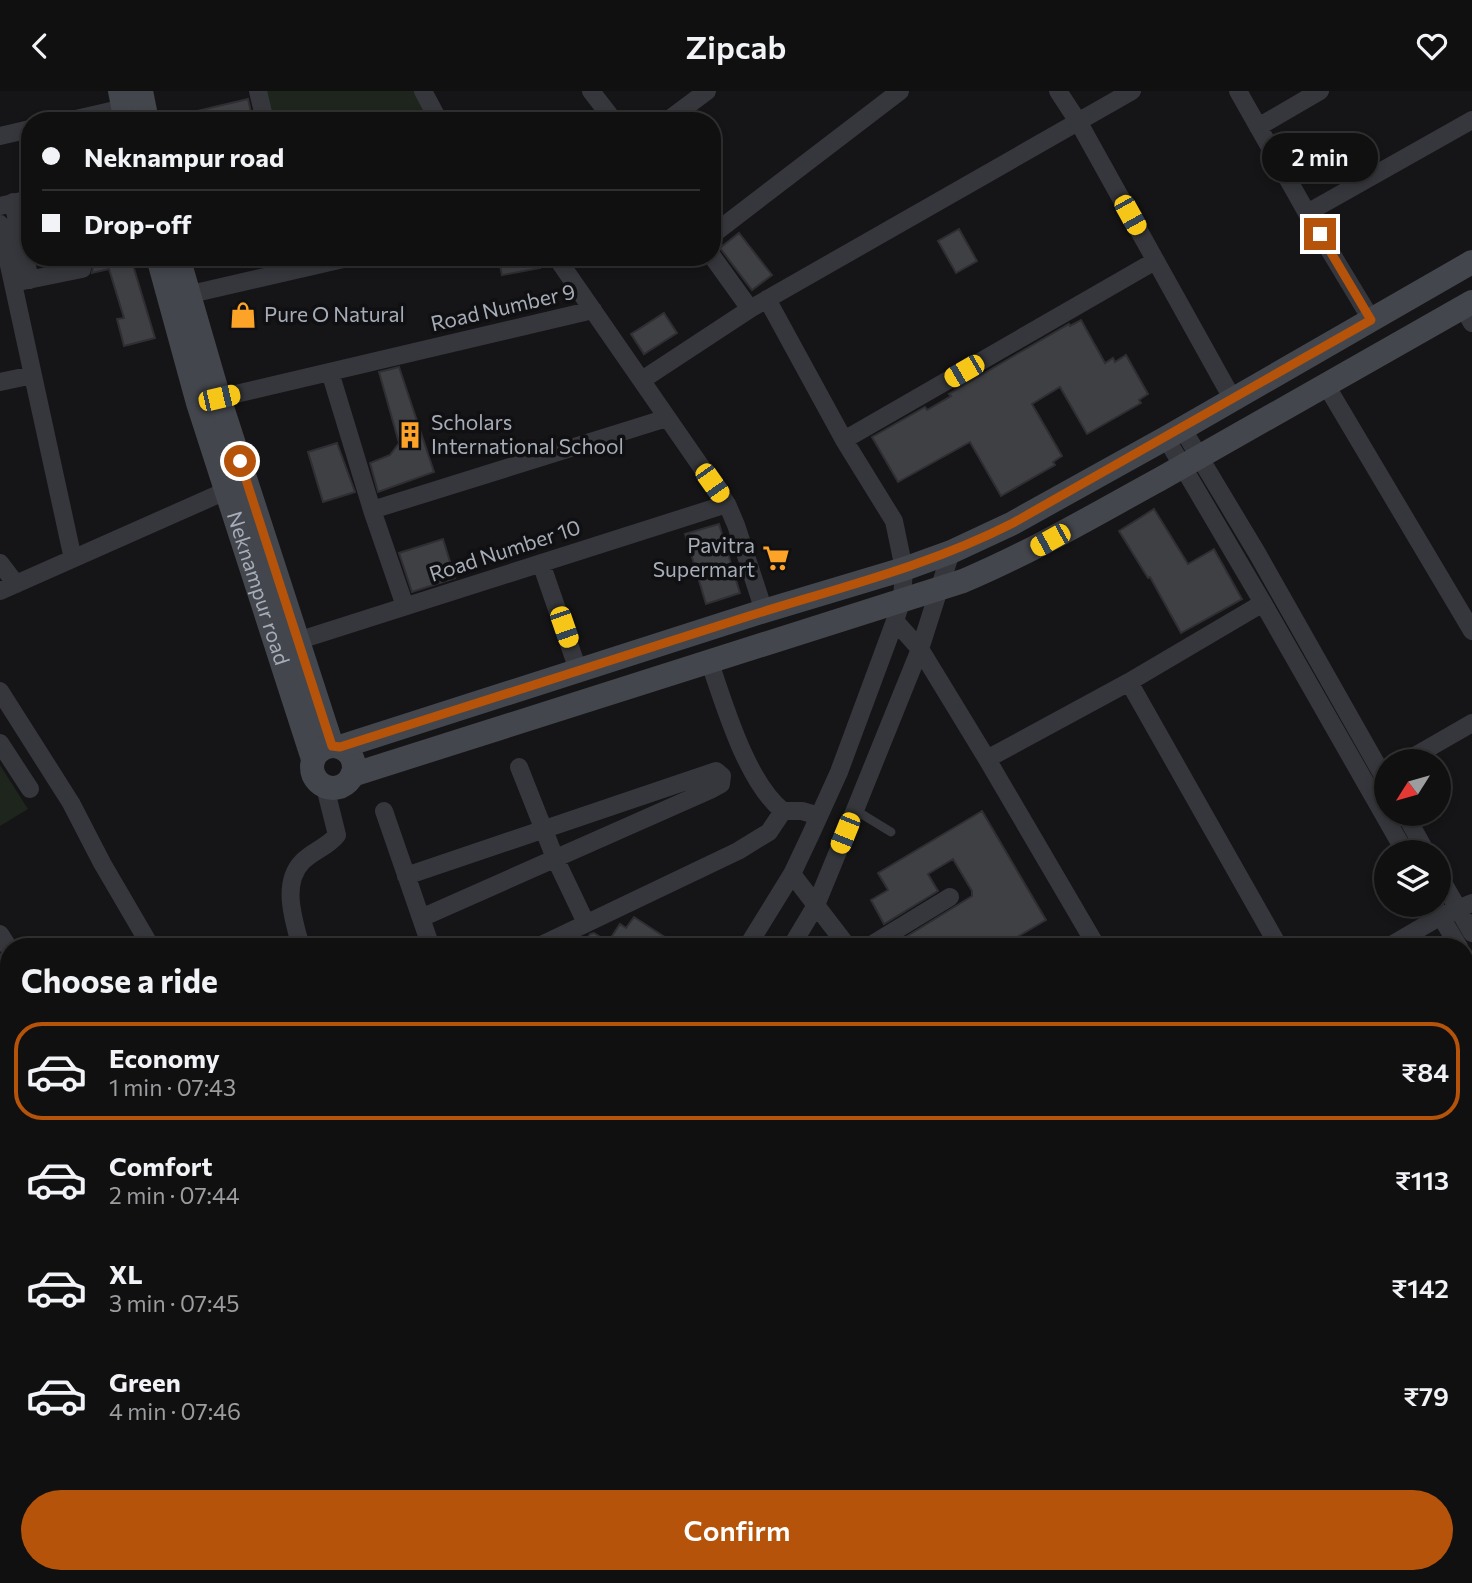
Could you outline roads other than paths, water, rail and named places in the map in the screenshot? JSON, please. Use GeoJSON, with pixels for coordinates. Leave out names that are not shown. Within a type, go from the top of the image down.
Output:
{"type":"FeatureCollection","features":[{"type":"Feature","properties":{"kind":"street"},"geometry":{"type":"LineString","coordinates":[[258,91],[263,112]]}},
{"type":"Feature","properties":{"kind":"street"},"geometry":{"type":"LineString","coordinates":[[424,91],[434,112]]}},
{"type":"Feature","properties":{"kind":"street"},"geometry":{"type":"LineString","coordinates":[[592,91],[607,112]]}},
{"type":"Feature","properties":{"kind":"street"},"geometry":{"type":"LineString","coordinates":[[679,112],[707,91]]}},
{"type":"Feature","properties":{"kind":"street"},"geometry":{"type":"LineString","coordinates":[[721,228],[900,91]]}},
{"type":"Feature","properties":{"kind":"street"},"geometry":{"type":"LineString","coordinates":[[1058,91],[1079,123],[1233,398]]}},
{"type":"Feature","properties":{"kind":"street"},"geometry":{"type":"LineString","coordinates":[[642,380],[750,309],[1132,91]]}},
{"type":"Feature","properties":{"kind":"street"},"geometry":{"type":"LineString","coordinates":[[1238,91],[1371,320]]}},
{"type":"Feature","properties":{"kind":"street"},"geometry":{"type":"LineString","coordinates":[[1258,127],[1320,91]]}},
{"type":"Feature","properties":{"kind":"street"},"geometry":{"type":"LineString","coordinates":[[98,112],[128,103]]}},
{"type":"Feature","properties":{"kind":"street"},"geometry":{"type":"LineString","coordinates":[[1307,213],[1472,120]]}},
{"type":"Feature","properties":{"kind":"street"},"geometry":{"type":"LineString","coordinates":[[0,136],[21,131]]}},
{"type":"Feature","properties":{"kind":"street"},"geometry":{"type":"LineString","coordinates":[[14,202],[33,375],[73,559]]}},
{"type":"Feature","properties":{"kind":"street"},"geometry":{"type":"LineString","coordinates":[[0,224],[22,282]]}},
{"type":"Feature","properties":{"kind":"street"},"geometry":{"type":"LineString","coordinates":[[844,440],[1155,261]]}},
{"type":"Feature","properties":{"kind":"street"},"geometry":{"type":"LineString","coordinates":[[299,938],[290,888],[301,863],[337,835],[325,787],[313,775],[328,751],[951,552],[1013,523],[1472,262]]}},
{"type":"Feature","properties":{"kind":"street"},"geometry":{"type":"LineString","coordinates":[[22,282],[82,269],[82,266]]}},
{"type":"Feature","properties":{"kind":"street","name":"Neknampur road"},"geometry":{"type":"LineString","coordinates":[[162,266],[219,398],[236,486],[297,641],[328,751]]}},
{"type":"Feature","properties":{"kind":"street","name":"Neknampur road"},"geometry":{"type":"LineString","coordinates":[[178,266],[178,297],[236,486],[328,751]]}},
{"type":"Feature","properties":{"kind":"street"},"geometry":{"type":"LineString","coordinates":[[178,297],[313,266]]}},
{"type":"Feature","properties":{"kind":"street"},"geometry":{"type":"LineString","coordinates":[[562,266],[727,504],[764,611]]}},
{"type":"Feature","properties":{"kind":"street"},"geometry":{"type":"LineString","coordinates":[[719,266],[750,309]]}},
{"type":"Feature","properties":{"kind":"street"},"geometry":{"type":"LineString","coordinates":[[753,938],[792,874],[839,772],[898,610],[904,569],[894,521],[844,440],[767,299]]}},
{"type":"Feature","properties":{"kind":"street","name":"Road Number 9"},"geometry":{"type":"LineString","coordinates":[[219,398],[593,310]]}},
{"type":"Feature","properties":{"kind":"street"},"geometry":{"type":"LineString","coordinates":[[352,775],[709,660],[898,610],[939,589],[1028,552],[1326,385],[1469,311]]}},
{"type":"Feature","properties":{"kind":"street"},"geometry":{"type":"LineString","coordinates":[[330,372],[372,510],[405,606]]}},
{"type":"Feature","properties":{"kind":"street"},"geometry":{"type":"LineString","coordinates":[[0,382],[33,375]]}},
{"type":"Feature","properties":{"kind":"street"},"geometry":{"type":"LineString","coordinates":[[1326,385],[1472,631]]}},
{"type":"Feature","properties":{"kind":"street"},"geometry":{"type":"LineString","coordinates":[[372,510],[667,418]]}},
{"type":"Feature","properties":{"kind":"street"},"geometry":{"type":"LineString","coordinates":[[1174,433],[1263,603],[1398,840]]}},
{"type":"Feature","properties":{"kind":"street"},"geometry":{"type":"LineString","coordinates":[[1191,462],[1257,553],[1374,757]]}},
{"type":"Feature","properties":{"kind":"street"},"geometry":{"type":"LineString","coordinates":[[0,563],[6,592],[236,486]]}},
{"type":"Feature","properties":{"kind":"street","name":"Road Number 10"},"geometry":{"type":"LineString","coordinates":[[297,641],[727,504]]}},
{"type":"Feature","properties":{"kind":"street"},"geometry":{"type":"LineString","coordinates":[[796,938],[816,905],[920,649],[951,552]]}},
{"type":"Feature","properties":{"kind":"street"},"geometry":{"type":"LineString","coordinates":[[541,562],[578,670]]}},
{"type":"Feature","properties":{"kind":"street"},"geometry":{"type":"LineString","coordinates":[[987,759],[1129,682],[1263,603]]}},
{"type":"Feature","properties":{"kind":"street"},"geometry":{"type":"LineString","coordinates":[[898,610],[1092,938]]}},
{"type":"Feature","properties":{"kind":"street"},"geometry":{"type":"LineString","coordinates":[[709,660],[741,745],[761,788],[783,811],[802,811],[819,816]]}},
{"type":"Feature","properties":{"kind":"street"},"geometry":{"type":"LineString","coordinates":[[1129,682],[1274,938]]}},
{"type":"Feature","properties":{"kind":"street"},"geometry":{"type":"LineString","coordinates":[[0,691],[71,803],[146,938]]}},
{"type":"Feature","properties":{"kind":"street"},"geometry":{"type":"LineString","coordinates":[[1427,749],[1472,723]]}},
{"type":"Feature","properties":{"kind":"street"},"geometry":{"type":"LineString","coordinates":[[0,743],[30,789]]}},
{"type":"Feature","properties":{"kind":"street"},"geometry":{"type":"LineString","coordinates":[[325,787],[341,786],[348,782],[352,775],[352,759],[328,751]]}},
{"type":"Feature","properties":{"kind":"street"},"geometry":{"type":"LineString","coordinates":[[519,767],[555,858],[586,923]]}},
{"type":"Feature","properties":{"kind":"street"},"geometry":{"type":"LineString","coordinates":[[406,876],[716,771],[722,776],[721,784],[710,790],[421,918]]}},
{"type":"Feature","properties":{"kind":"street"},"geometry":{"type":"LineString","coordinates":[[384,811],[427,938]]}},
{"type":"Feature","properties":{"kind":"street"},"geometry":{"type":"LineString","coordinates":[[555,938],[738,851],[769,832],[783,811]]}},
{"type":"Feature","properties":{"kind":"street"},"geometry":{"type":"LineString","coordinates":[[792,874],[841,938]]}},
{"type":"Feature","properties":{"kind":"street"},"geometry":{"type":"LineString","coordinates":[[1451,889],[1466,907],[1472,933]]}},
{"type":"Feature","properties":{"kind":"street"},"geometry":{"type":"LineString","coordinates":[[883,938],[950,898]]}},
{"type":"Feature","properties":{"kind":"street"},"geometry":{"type":"LineString","coordinates":[[1400,938],[1429,917]]}},
{"type":"Feature","properties":{"kind":"street"},"geometry":{"type":"LineString","coordinates":[[1442,917],[1454,938]]}},
{"type":"Feature","properties":{"kind":"lane"},"geometry":{"type":"LineString","coordinates":[[855,810],[891,832]]}},
{"type":"Feature","properties":{"kind":"place","name":"Pure O Natural"},"geometry":{"type":"Point","coordinates":[243,315]}},
{"type":"Feature","properties":{"kind":"place","name":"Scholars International School"},"geometry":{"type":"Point","coordinates":[410,435]}},
{"type":"Feature","properties":{"kind":"place","name":"Pavitra Supermart"},"geometry":{"type":"Point","coordinates":[776,558]}}]}
